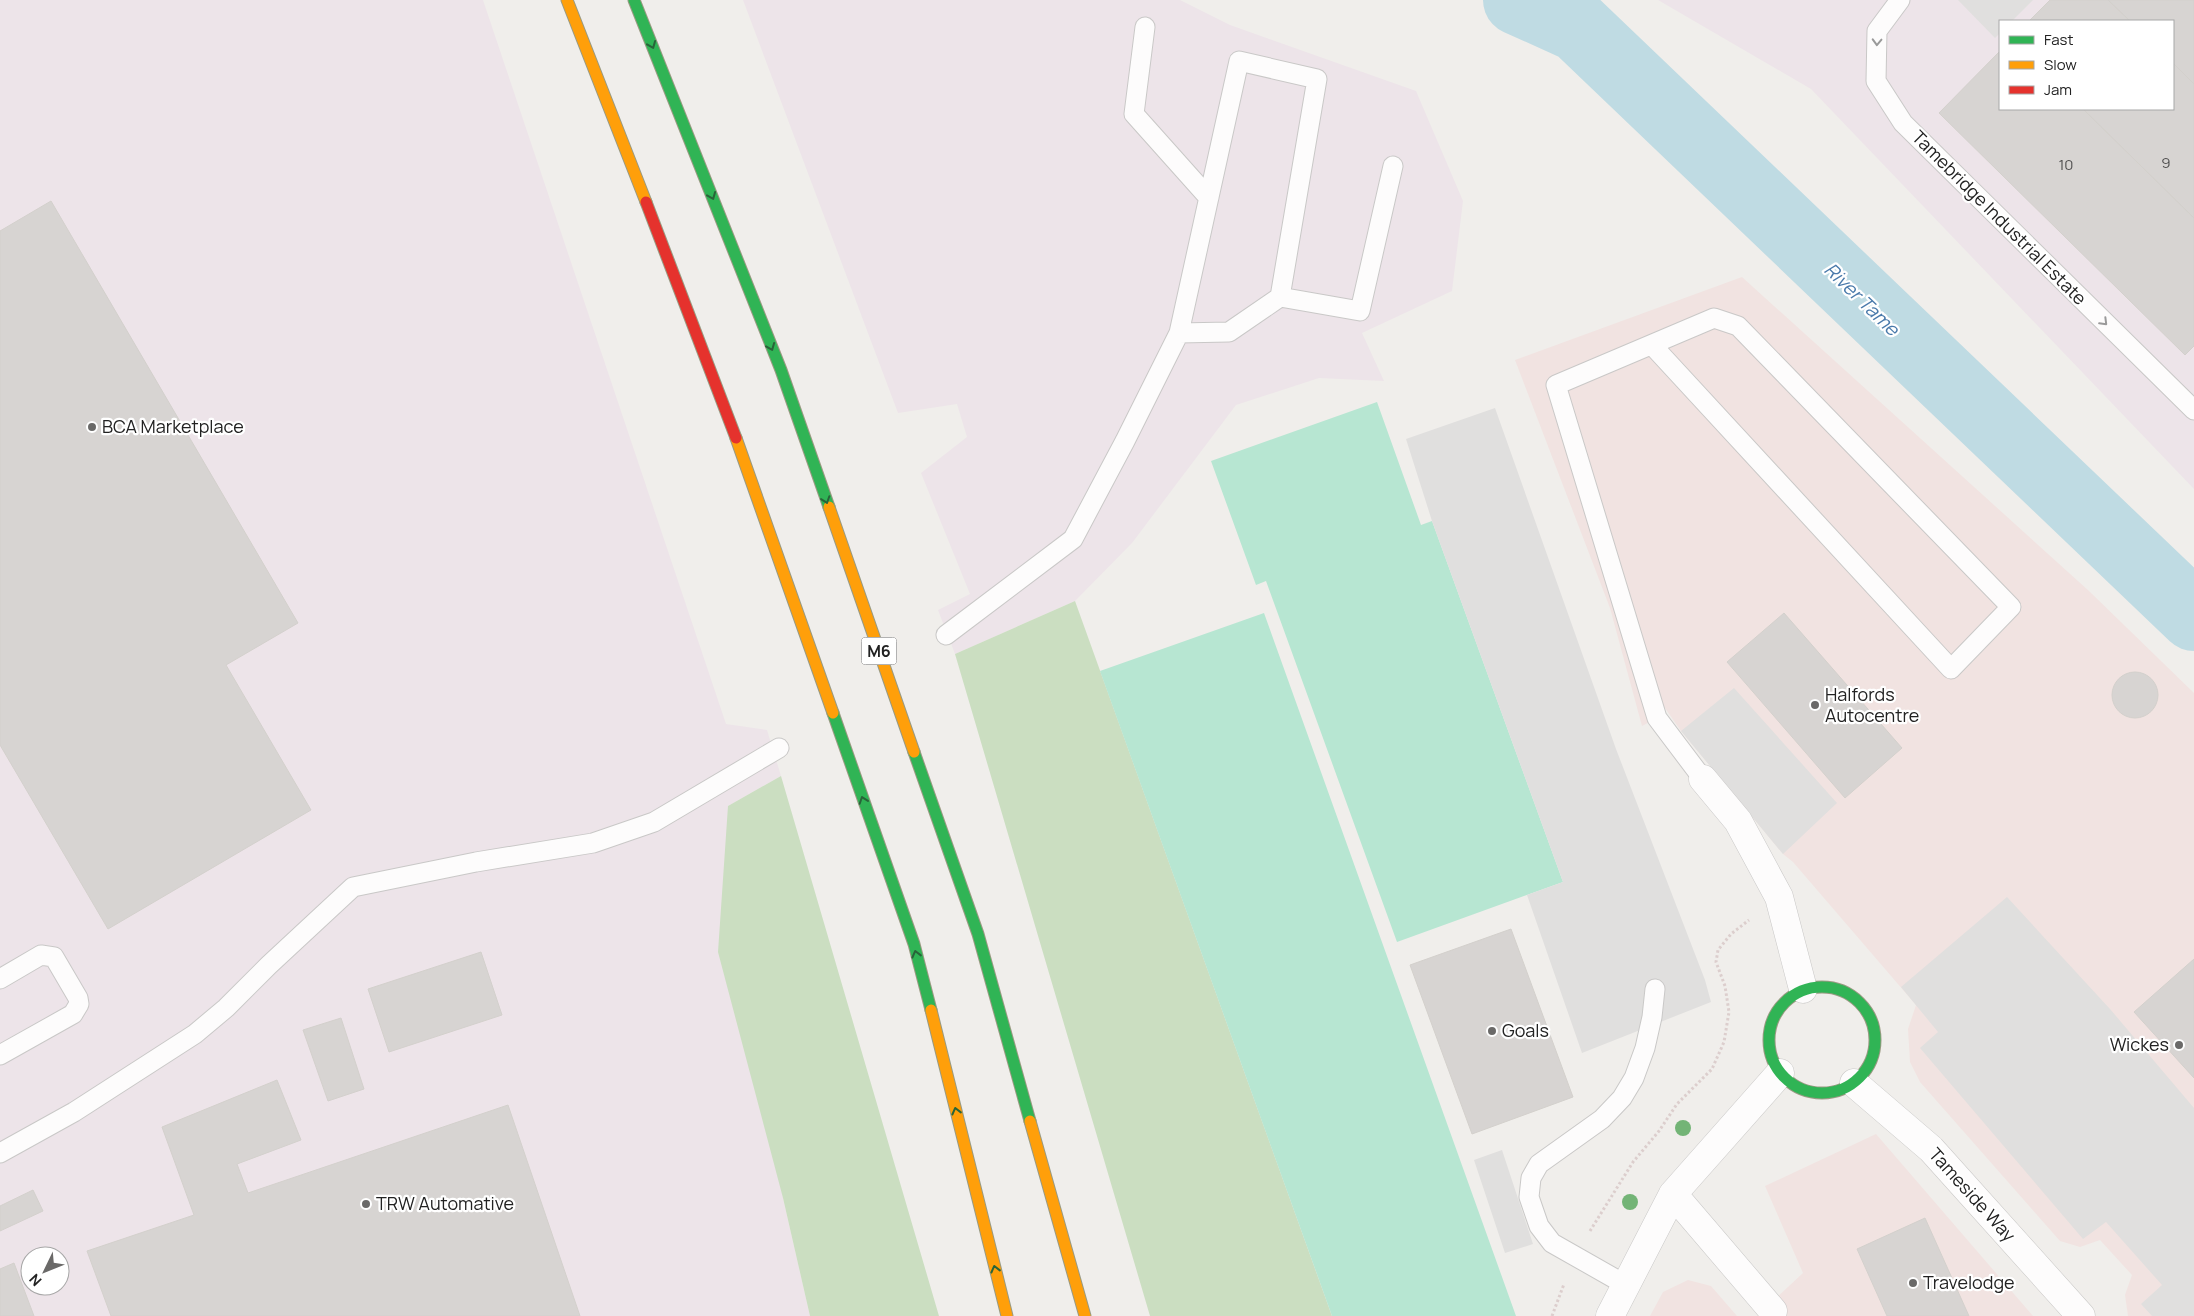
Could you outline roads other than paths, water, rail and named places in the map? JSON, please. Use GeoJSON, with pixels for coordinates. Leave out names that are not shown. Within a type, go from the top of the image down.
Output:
{"type":"FeatureCollection","features":[{"type":"Feature","properties":{"kind":"main road"},"geometry":{"type":"LineString","coordinates":[[567,0],[719,390],[914,944],[1007,1316]]}},
{"type":"Feature","properties":{"kind":"main road","name":"M6"},"geometry":{"type":"LineString","coordinates":[[634,0],[780,370],[978,934],[1085,1316]]}},
{"type":"Feature","properties":{"kind":"main road"},"geometry":{"type":"LineString","coordinates":[[1836,988],[1861,1003],[1874,1029],[1872,1059],[1854,1083],[1836,1092],[1815,1093],[1796,1086],[1780,1073],[1769,1050],[1770,1024],[1783,1002],[1803,989],[1836,988]]}},
{"type":"Feature","properties":{"kind":"street"},"geometry":{"type":"LineString","coordinates":[[1703,779],[1738,821],[1779,897],[1803,989]]}},
{"type":"Feature","properties":{"kind":"street"},"geometry":{"type":"LineString","coordinates":[[1610,1316],[1672,1194],[1780,1073]]}},
{"type":"Feature","properties":{"kind":"street","name":"Tameside Way"},"geometry":{"type":"LineString","coordinates":[[1854,1083],[1932,1149],[2081,1316]]}},
{"type":"Feature","properties":{"kind":"street"},"geometry":{"type":"LineString","coordinates":[[1672,1194],[1774,1314]]}},
{"type":"Feature","properties":{"kind":"lane","name":"Tamebridge Industrial Estate"},"geometry":{"type":"LineString","coordinates":[[1900,0],[1877,31],[1876,81],[1903,123],[2194,410]]}},
{"type":"Feature","properties":{"kind":"lane"},"geometry":{"type":"LineString","coordinates":[[1146,27],[1134,114],[1209,198]]}},
{"type":"Feature","properties":{"kind":"lane"},"geometry":{"type":"LineString","coordinates":[[946,635],[1073,538],[1179,333],[1239,61],[1317,79],[1280,297]]}},
{"type":"Feature","properties":{"kind":"lane"},"geometry":{"type":"LineString","coordinates":[[1179,333],[1229,332],[1280,297],[1360,311],[1393,166]]}},
{"type":"Feature","properties":{"kind":"lane"},"geometry":{"type":"LineString","coordinates":[[1652,345],[1951,669],[2011,607],[1738,326],[1714,318],[1556,385],[1657,718],[1703,779]]}},
{"type":"Feature","properties":{"kind":"lane"},"geometry":{"type":"LineString","coordinates":[[0,1153],[74,1112],[195,1034],[226,1008],[353,887],[476,862],[593,844],[654,822],[779,748]]}},
{"type":"Feature","properties":{"kind":"lane"},"geometry":{"type":"LineString","coordinates":[[0,979],[41,955],[47,954],[54,957],[78,998],[79,1004],[73,1014],[0,1055]]}},
{"type":"Feature","properties":{"kind":"lane"},"geometry":{"type":"LineString","coordinates":[[1626,1285],[1552,1243],[1539,1226],[1529,1197],[1531,1178],[1539,1164],[1602,1119],[1622,1098],[1634,1078],[1645,1048],[1652,1017],[1655,989]]}},
{"type":"Feature","properties":{"kind":"waterway","name":"River Tame"},"geometry":{"type":"LineString","coordinates":[[1518,0],[1578,27],[2194,616]]}},
{"type":"Feature","properties":{"kind":"place","name":"BCA Marketplace"},"geometry":{"type":"Point","coordinates":[92,427]}},
{"type":"Feature","properties":{"kind":"place","name":"Halfords Autocentre"},"geometry":{"type":"Point","coordinates":[1815,705]}},
{"type":"Feature","properties":{"kind":"place","name":"Goals"},"geometry":{"type":"Point","coordinates":[1492,1031]}},
{"type":"Feature","properties":{"kind":"place","name":"Wickes"},"geometry":{"type":"Point","coordinates":[2179,1045]}},
{"type":"Feature","properties":{"kind":"place","name":"TRW Automative"},"geometry":{"type":"Point","coordinates":[366,1204]}},
{"type":"Feature","properties":{"kind":"place","name":"Travelodge"},"geometry":{"type":"Point","coordinates":[1913,1283]}}]}
